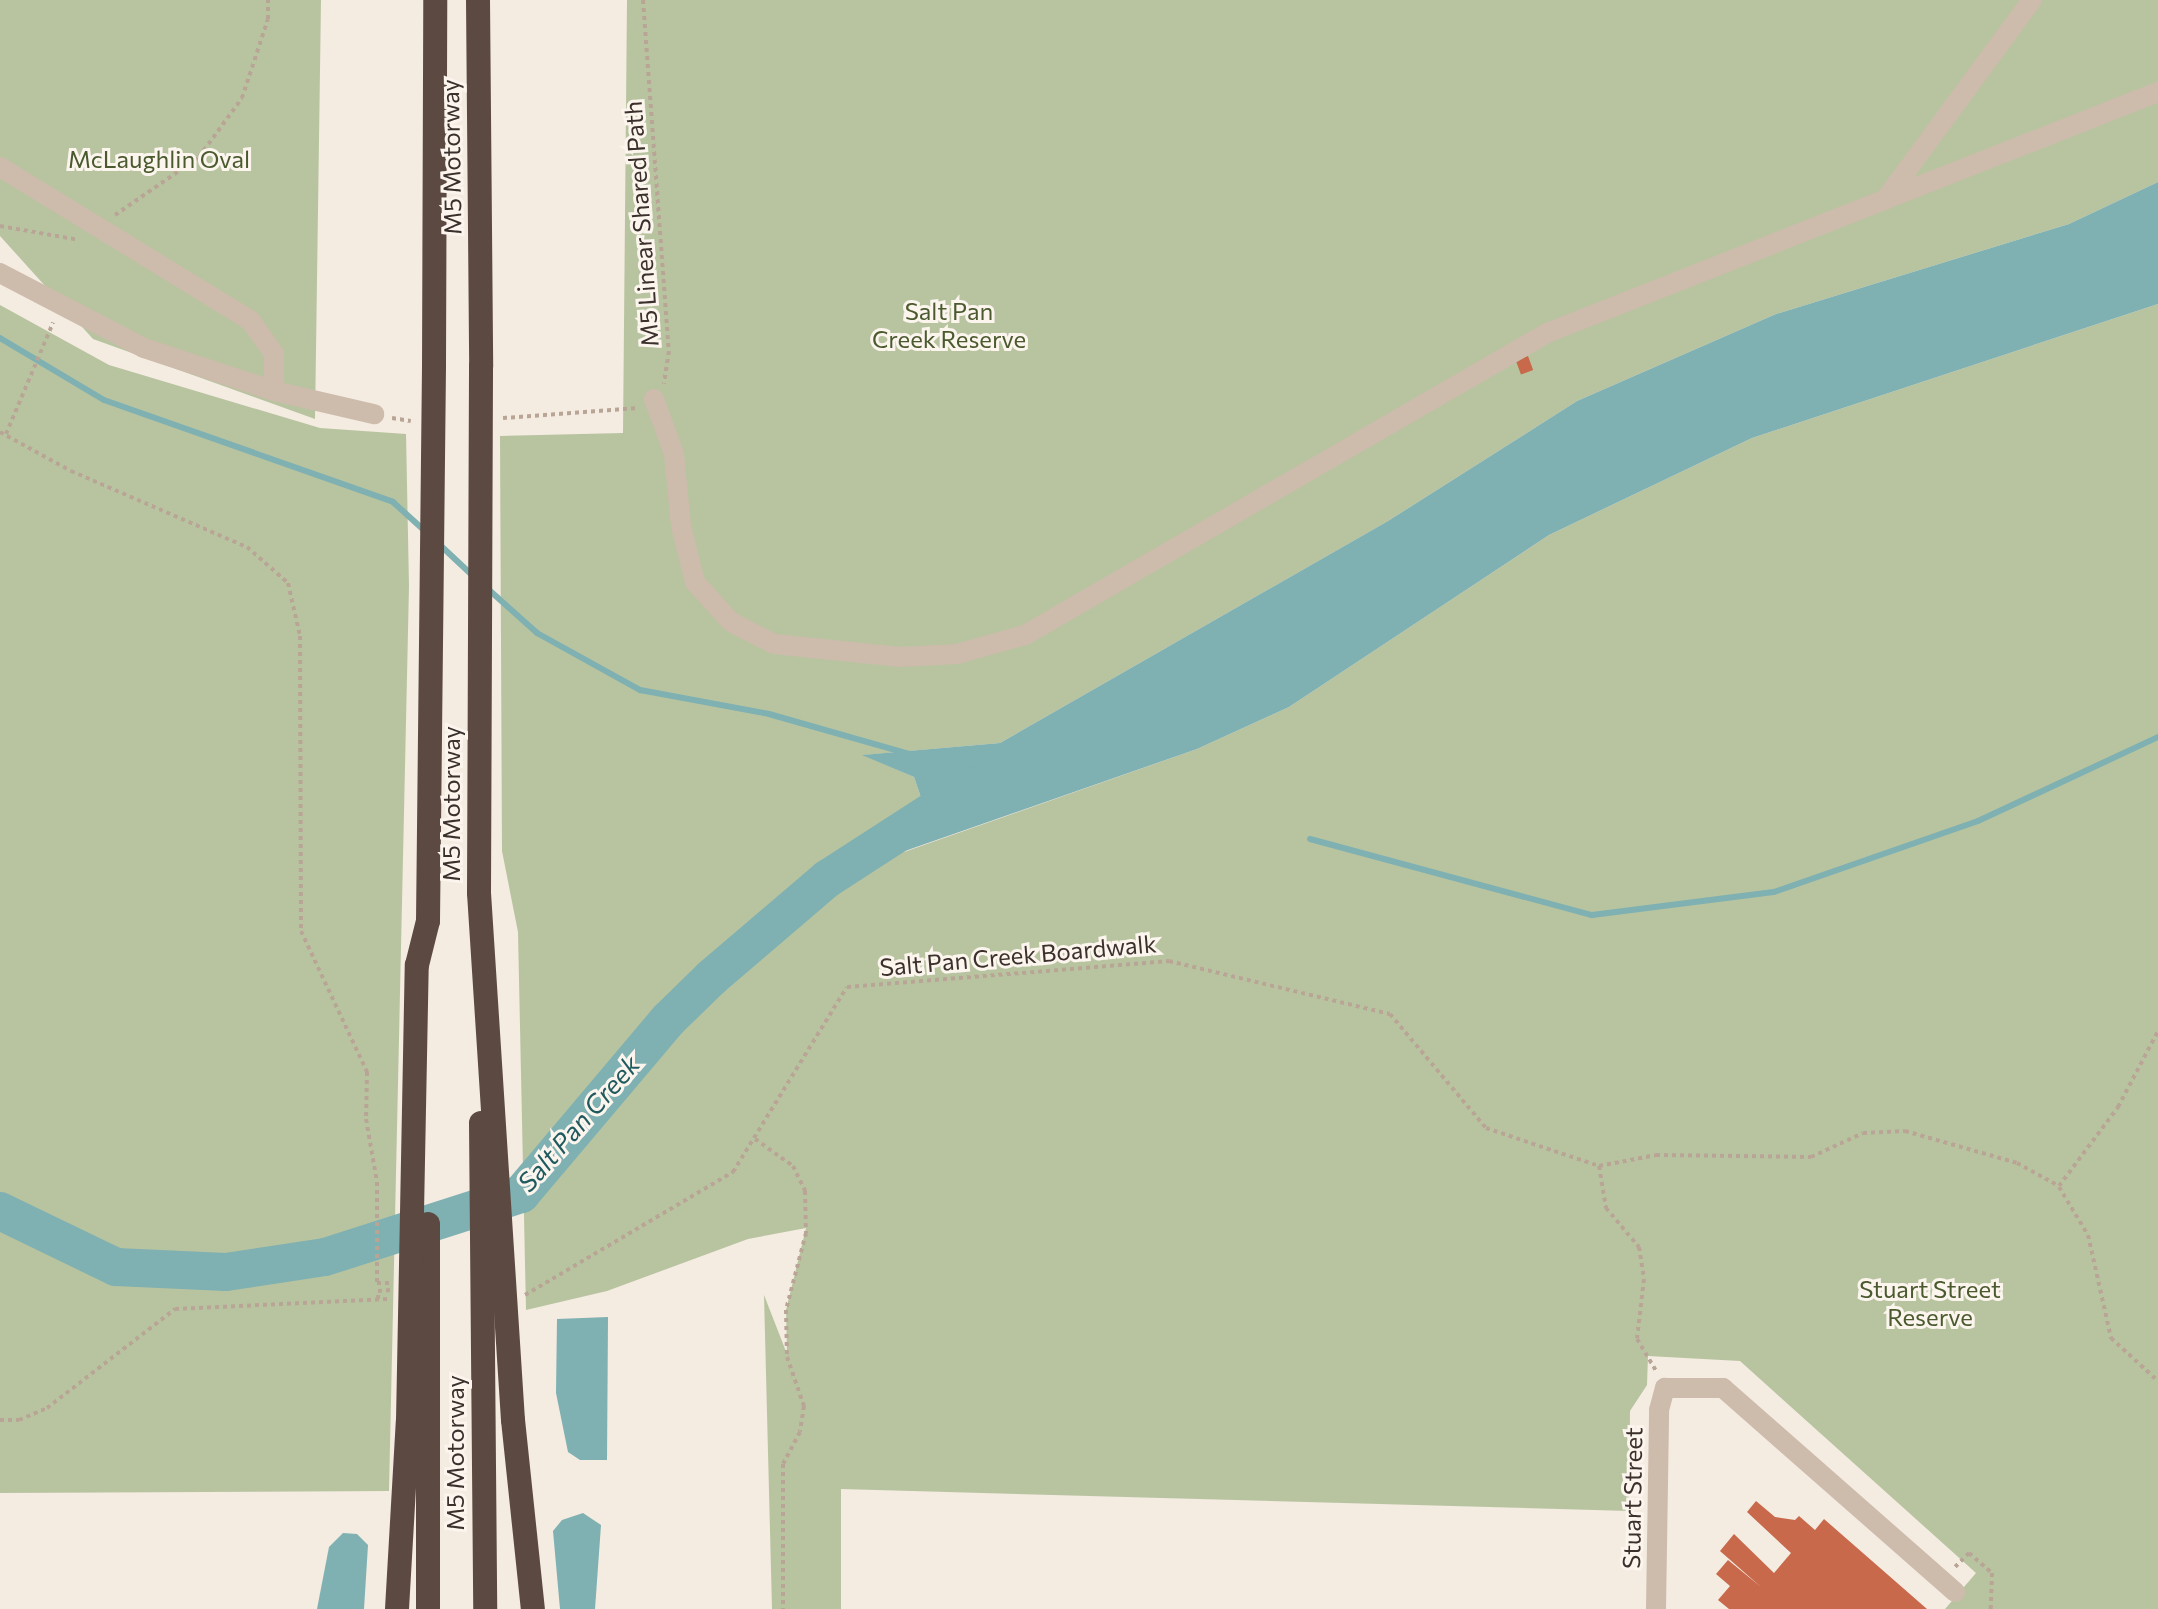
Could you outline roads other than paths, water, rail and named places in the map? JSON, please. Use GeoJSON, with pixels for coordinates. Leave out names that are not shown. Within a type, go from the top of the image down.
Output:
{"type":"FeatureCollection","features":[{"type":"Feature","properties":{"kind":"highway","name":"M5 Motorway"},"geometry":{"type":"LineString","coordinates":[[428,1609],[418,1421],[428,921],[435,0]]}},
{"type":"Feature","properties":{"kind":"highway","name":"M5 Motorway"},"geometry":{"type":"LineString","coordinates":[[478,0],[481,366],[479,893],[485,1609]]}},
{"type":"Feature","properties":{"kind":"highway"},"geometry":{"type":"LineString","coordinates":[[479,893],[513,1420],[533,1609]]}},
{"type":"Feature","properties":{"kind":"highway"},"geometry":{"type":"LineString","coordinates":[[397,1609],[418,1421]]}},
{"type":"Feature","properties":{"kind":"street"},"geometry":{"type":"LineString","coordinates":[[1885,200],[2032,0]]}},
{"type":"Feature","properties":{"kind":"street"},"geometry":{"type":"LineString","coordinates":[[654,399],[674,454],[681,526],[695,582],[731,622],[774,644],[900,657],[957,654],[1025,635],[1547,333],[2158,92]]}},
{"type":"Feature","properties":{"kind":"street"},"geometry":{"type":"LineString","coordinates":[[0,167],[251,321],[274,354],[274,391]]}},
{"type":"Feature","properties":{"kind":"street"},"geometry":{"type":"LineString","coordinates":[[0,273],[144,348],[274,391],[374,414]]}},
{"type":"Feature","properties":{"kind":"street","name":"Stuart Street"},"geometry":{"type":"LineString","coordinates":[[1656,1609],[1659,1410],[1665,1388],[1723,1388],[1949,1586]]}},
{"type":"Feature","properties":{"kind":"water"},"geometry":{"type":"Polygon","coordinates":[[[2158,182],[2158,304],[1752,438],[1549,535],[1289,707],[1197,749],[902,852],[928,818],[914,777],[862,755],[1000,743],[1388,521],[1577,401],[1776,314],[2069,224],[2158,182]]]}},
{"type":"Feature","properties":{"kind":"water"},"geometry":{"type":"Polygon","coordinates":[[[608,1317],[607,1460],[580,1460],[568,1452],[556,1393],[557,1319],[608,1317]]]}},
{"type":"Feature","properties":{"kind":"water"},"geometry":{"type":"Polygon","coordinates":[[[583,1513],[601,1525],[595,1609],[560,1609],[553,1531],[562,1520],[583,1513]]]}},
{"type":"Feature","properties":{"kind":"water"},"geometry":{"type":"Polygon","coordinates":[[[343,1533],[357,1534],[368,1545],[364,1609],[317,1609],[329,1547],[343,1533]]]}},
{"type":"Feature","properties":{"kind":"waterway"},"geometry":{"type":"LineString","coordinates":[[0,338],[104,400],[393,502],[426,532]]}},
{"type":"Feature","properties":{"kind":"waterway"},"geometry":{"type":"LineString","coordinates":[[440,545],[473,576]]}},
{"type":"Feature","properties":{"kind":"waterway"},"geometry":{"type":"LineString","coordinates":[[488,589],[537,633],[640,690],[769,714],[913,755]]}},
{"type":"Feature","properties":{"kind":"waterway"},"geometry":{"type":"LineString","coordinates":[[1310,839],[1592,915],[1774,892],[1978,821],[2158,737]]}},
{"type":"Feature","properties":{"kind":"waterway","name":"Salt Pan Creek"},"geometry":{"type":"LineString","coordinates":[[0,1211],[116,1267],[226,1272],[325,1257],[521,1194],[669,1019],[711,978],[827,879],[971,786]]}},
{"type":"Feature","properties":{"kind":"park label","name":"McLaughlin Oval"},"geometry":{"type":"Point","coordinates":[159,159]}},
{"type":"Feature","properties":{"kind":"park label","name":"Salt Pan Creek Reserve"},"geometry":{"type":"Point","coordinates":[949,325]}},
{"type":"Feature","properties":{"kind":"park label","name":"Stuart Street Reserve"},"geometry":{"type":"Point","coordinates":[1930,1303]}}]}
